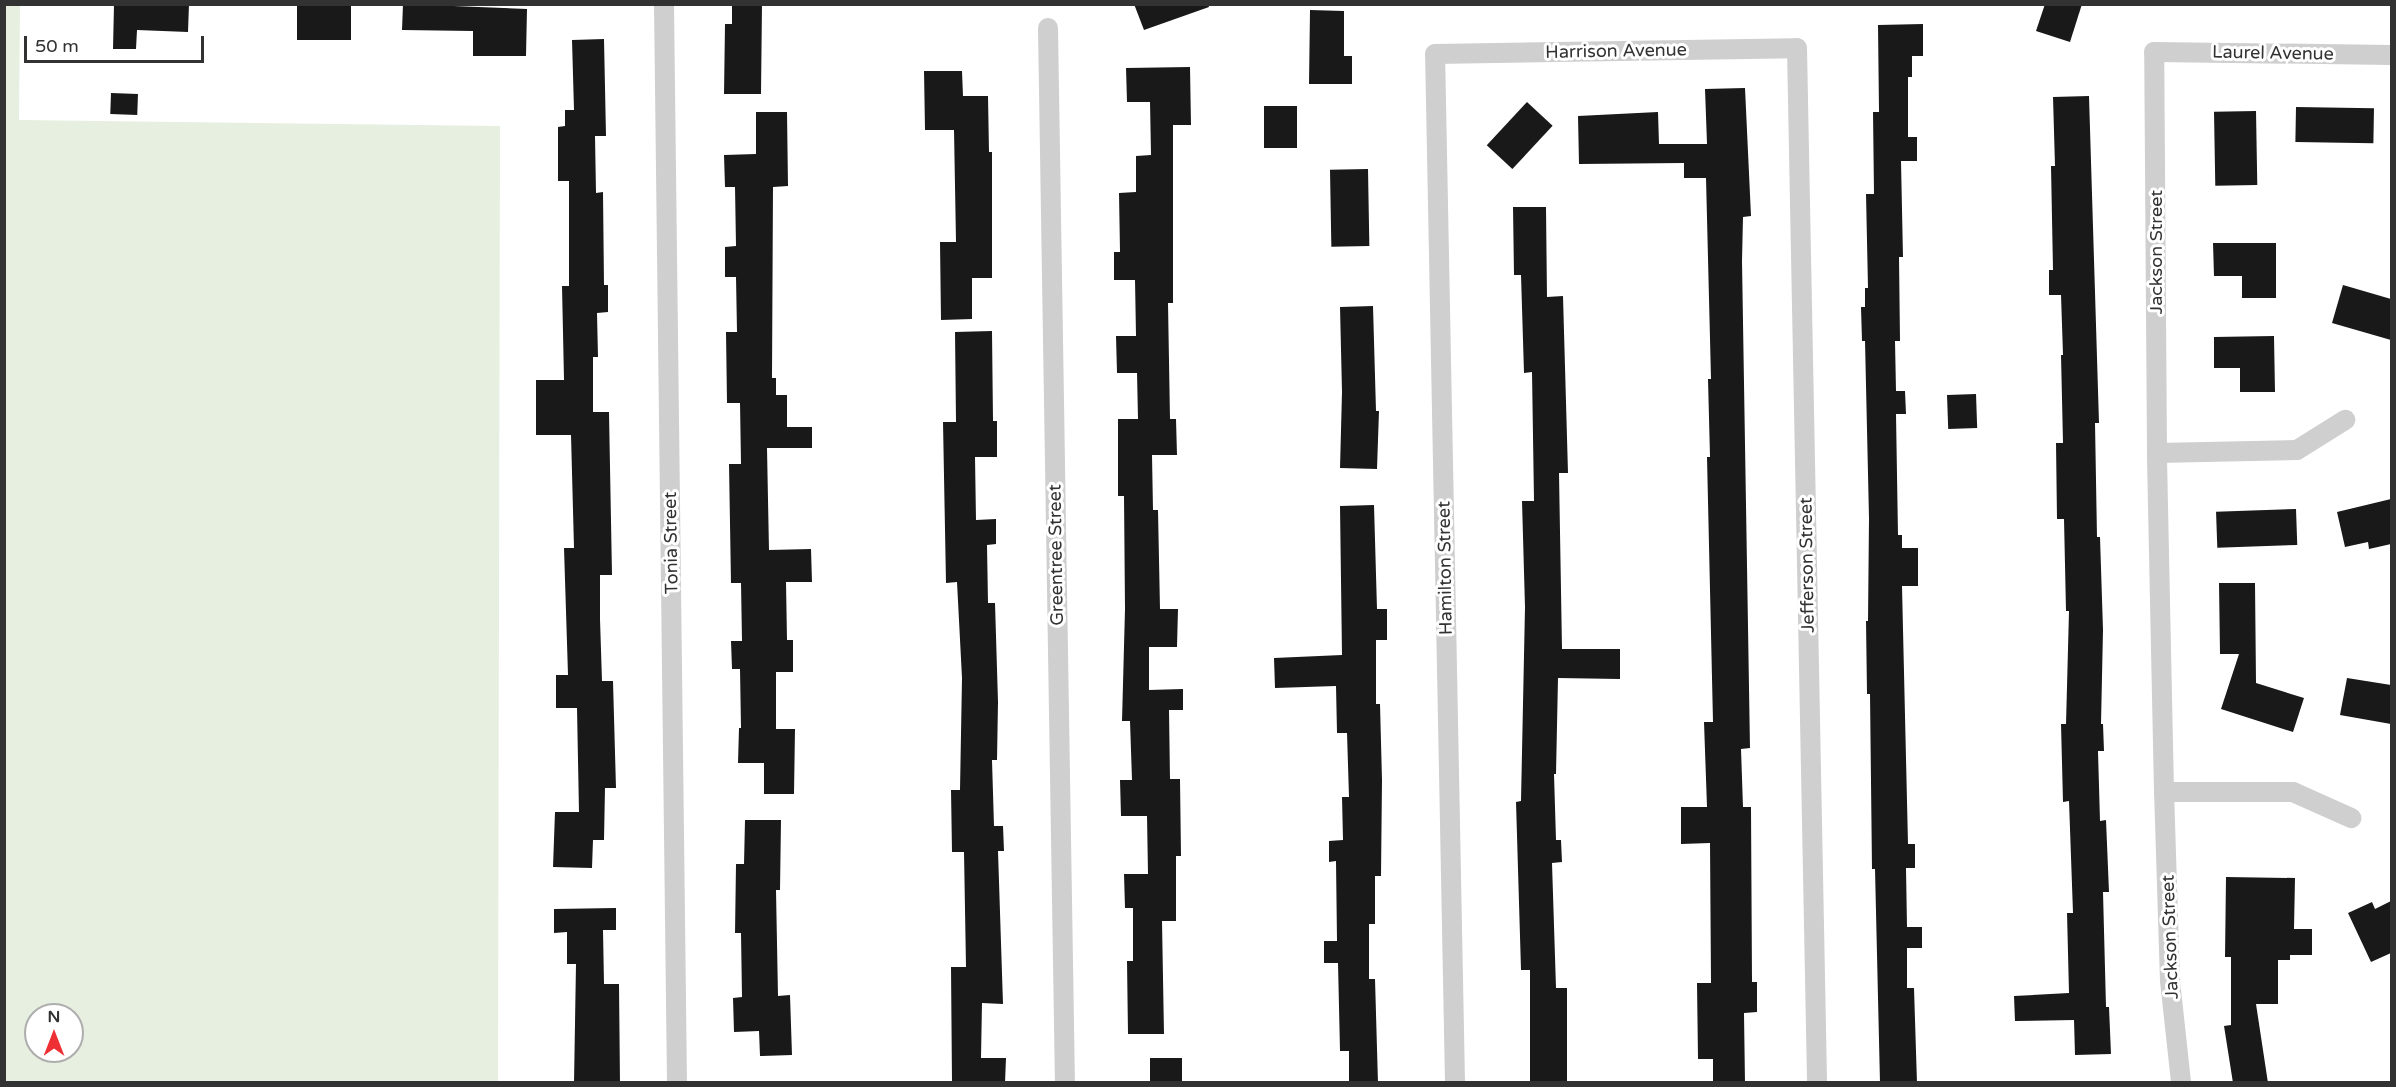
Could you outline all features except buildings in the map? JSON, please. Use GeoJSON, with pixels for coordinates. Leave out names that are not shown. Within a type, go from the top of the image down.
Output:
{"type":"FeatureCollection","features":[{"type":"Feature","properties":{"kind":"street","name":"Tonia Street"},"geometry":{"type":"LineString","coordinates":[[664,4],[677,1083]]}},
{"type":"Feature","properties":{"kind":"street","name":"Greentree Street"},"geometry":{"type":"LineString","coordinates":[[1048,28],[1065,1083]]}},
{"type":"Feature","properties":{"kind":"street","name":"Harrison Avenue"},"geometry":{"type":"LineString","coordinates":[[1435,54],[1797,48]]}},
{"type":"Feature","properties":{"kind":"street","name":"Jefferson Street"},"geometry":{"type":"LineString","coordinates":[[1797,48],[1817,1083]]}},
{"type":"Feature","properties":{"kind":"street","name":"Laurel Avenue"},"geometry":{"type":"LineString","coordinates":[[2154,52],[2391,55]]}},
{"type":"Feature","properties":{"kind":"street","name":"Jackson Street"},"geometry":{"type":"LineString","coordinates":[[2154,52],[2157,453],[2164,792],[2170,981],[2181,1083]]}},
{"type":"Feature","properties":{"kind":"street","name":"Hamilton Street"},"geometry":{"type":"LineString","coordinates":[[1435,54],[1455,1083]]}},
{"type":"Feature","properties":{"kind":"street"},"geometry":{"type":"LineString","coordinates":[[2157,453],[2297,450],[2345,420]]}},
{"type":"Feature","properties":{"kind":"street"},"geometry":{"type":"LineString","coordinates":[[2164,792],[2293,792],[2351,818]]}},
{"type":"Feature","properties":{"kind":"green space"},"geometry":{"type":"Polygon","coordinates":[[[4,5],[20,5],[19,120],[500,126],[498,1082],[5,1082],[4,5]]]}}]}
